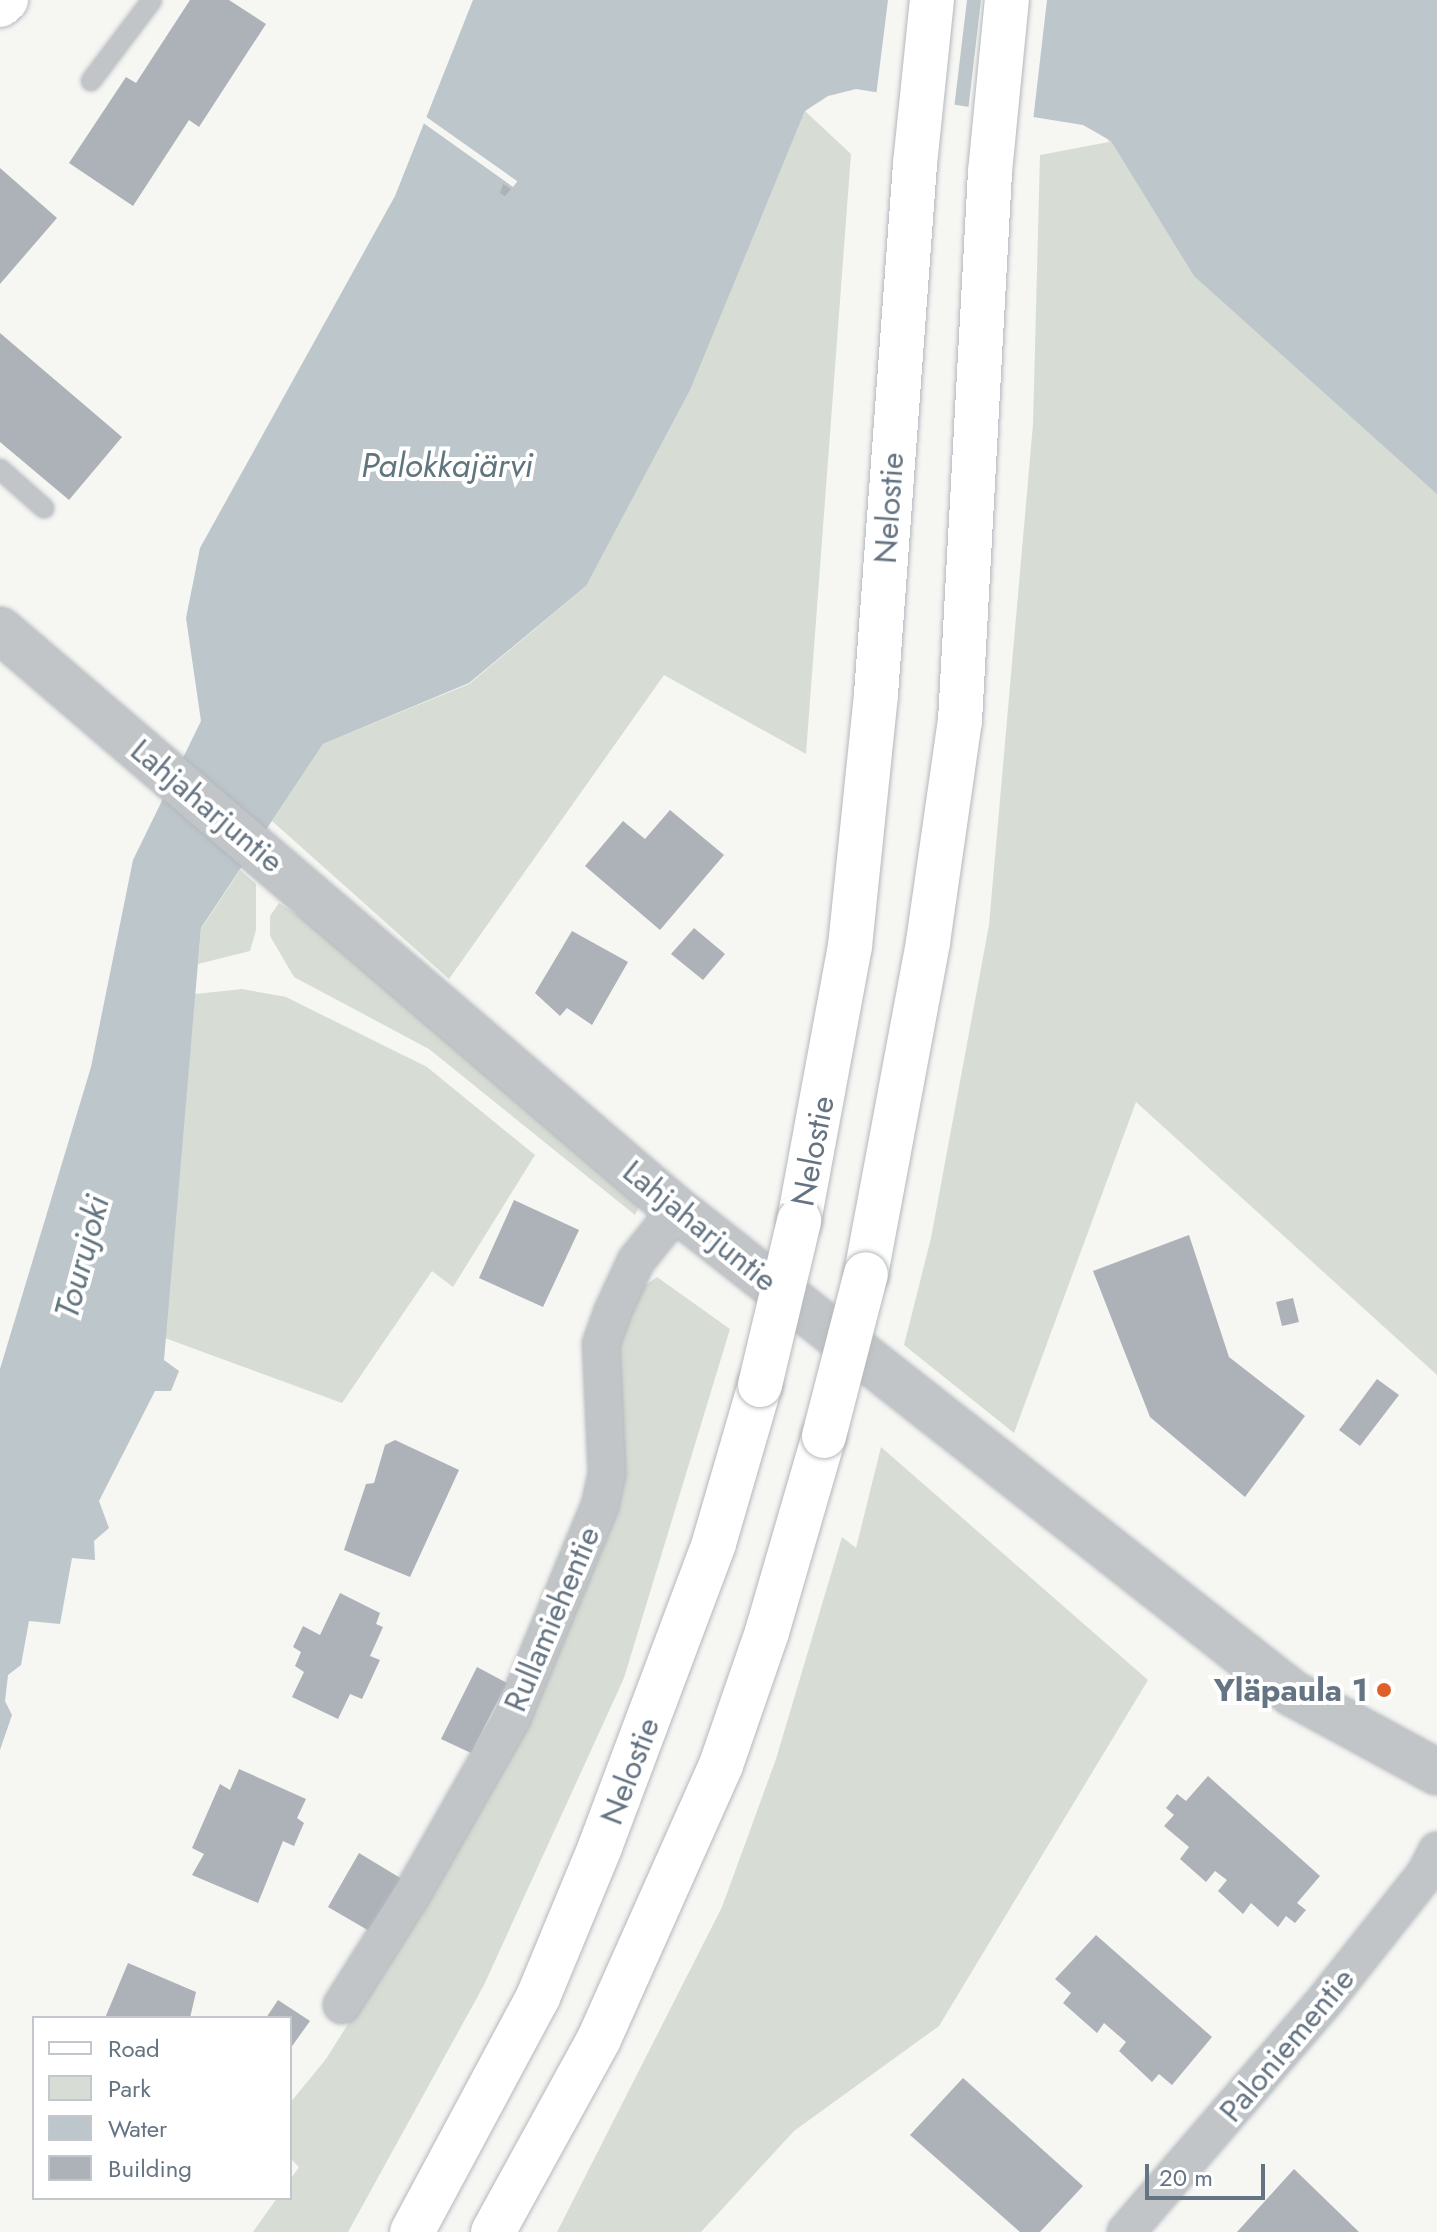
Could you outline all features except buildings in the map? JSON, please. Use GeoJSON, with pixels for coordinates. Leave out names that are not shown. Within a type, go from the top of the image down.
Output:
{"type":"FeatureCollection","features":[{"type":"Feature","properties":{"kind":"main road"},"geometry":{"type":"LineString","coordinates":[[0,5],[6,0]]}},
{"type":"Feature","properties":{"kind":"main road","name":"Nelostie"},"geometry":{"type":"LineString","coordinates":[[412,2232],[550,1970],[672,1663],[760,1385],[799,1221],[850,946],[876,694],[915,164],[932,0]]}},
{"type":"Feature","properties":{"kind":"main road"},"geometry":{"type":"LineString","coordinates":[[493,2232],[599,2039],[721,1765],[767,1632],[824,1436],[866,1274],[928,942],[960,721],[990,172],[1007,0]]}},
{"type":"Feature","properties":{"kind":"street","name":"Lahjaharjuntie"},"geometry":{"type":"LineString","coordinates":[[0,630],[326,906],[677,1210],[1292,1693],[1437,1772]]}},
{"type":"Feature","properties":{"kind":"street","name":"Rullamiehentie"},"geometry":{"type":"LineString","coordinates":[[342,2005],[411,1896],[512,1718],[600,1506],[607,1474],[601,1344],[636,1261],[677,1210]]}},
{"type":"Feature","properties":{"kind":"street","name":"Paloniementie"},"geometry":{"type":"LineString","coordinates":[[1126,2232],[1327,1998],[1426,1873],[1437,1851]]}},
{"type":"Feature","properties":{"kind":"lane"},"geometry":{"type":"LineString","coordinates":[[91,81],[152,0]]}},
{"type":"Feature","properties":{"kind":"lane"},"geometry":{"type":"LineString","coordinates":[[0,469],[44,508]]}},
{"type":"Feature","properties":{"kind":"green space"},"geometry":{"type":"Polygon","coordinates":[[[1437,77],[1437,1375],[1136,1102],[1014,1433],[904,1345],[931,1238],[989,925],[1033,424],[1040,155],[1109,142],[1105,134],[1437,77]]]}},
{"type":"Feature","properties":{"kind":"green space"},"geometry":{"type":"Polygon","coordinates":[[[805,111],[851,154],[806,754],[664,675],[449,979],[272,821],[323,744],[469,684],[585,587],[688,393],[805,111]]]}},
{"type":"Feature","properties":{"kind":"green space"},"geometry":{"type":"Polygon","coordinates":[[[240,870],[256,884],[256,930],[250,951],[198,964],[201,929],[240,870]]]}},
{"type":"Feature","properties":{"kind":"green space"},"geometry":{"type":"Polygon","coordinates":[[[279,903],[317,928],[626,1187],[639,1207],[635,1215],[429,1049],[294,977],[270,936],[270,916],[279,903]]]}},
{"type":"Feature","properties":{"kind":"green space"},"geometry":{"type":"Polygon","coordinates":[[[242,989],[286,997],[427,1067],[535,1155],[453,1287],[432,1271],[342,1403],[165,1338],[195,994],[242,989]]]}},
{"type":"Feature","properties":{"kind":"green space"},"geometry":{"type":"Polygon","coordinates":[[[657,1277],[730,1329],[624,1678],[484,1985],[348,2232],[253,2232],[276,2200],[292,2200],[292,2177],[299,2167],[292,2160],[292,2101],[326,2059],[375,1981],[541,1696],[608,1386],[634,1293],[657,1277]]]}},
{"type":"Feature","properties":{"kind":"green space"},"geometry":{"type":"Polygon","coordinates":[[[881,1447],[1148,1680],[939,2026],[794,2131],[701,2232],[557,2232],[722,1907],[776,1759],[842,1537],[856,1548],[881,1447]]]}},
{"type":"Feature","properties":{"kind":"water","name":"Palokkajärvi"},"geometry":{"type":"Polygon","coordinates":[[[473,0],[1437,0],[1437,494],[1194,276],[1111,141],[1083,125],[856,89],[828,96],[805,111],[690,390],[586,586],[469,683],[323,744],[201,928],[164,1360],[179,1371],[171,1391],[155,1391],[99,1501],[109,1528],[94,1541],[95,1560],[72,1558],[60,1624],[29,1621],[21,1665],[8,1675],[5,1701],[12,1715],[0,1750],[0,1369],[91,1067],[133,860],[201,721],[186,618],[200,548],[395,196],[473,0]]]}},
{"type":"Feature","properties":{"kind":"pier"},"geometry":{"type":"Polygon","coordinates":[[[888,0],[967,0],[954,109],[876,96],[888,0]]]}},
{"type":"Feature","properties":{"kind":"pier"},"geometry":{"type":"Polygon","coordinates":[[[981,0],[1047,0],[1033,121],[968,111],[981,0]]]}},
{"type":"Feature","properties":{"kind":"pier"},"geometry":{"type":"Polygon","coordinates":[[[425,116],[517,182],[513,187],[422,122],[425,116]]]}},
{"type":"Feature","properties":{"kind":"place","name":"Yläpaula 1"},"geometry":{"type":"Point","coordinates":[1384,1690]}},
{"type":"Feature","properties":{"kind":"water label","name":"Tourujoki"},"geometry":{"type":"Point","coordinates":[82,1257]}}]}
